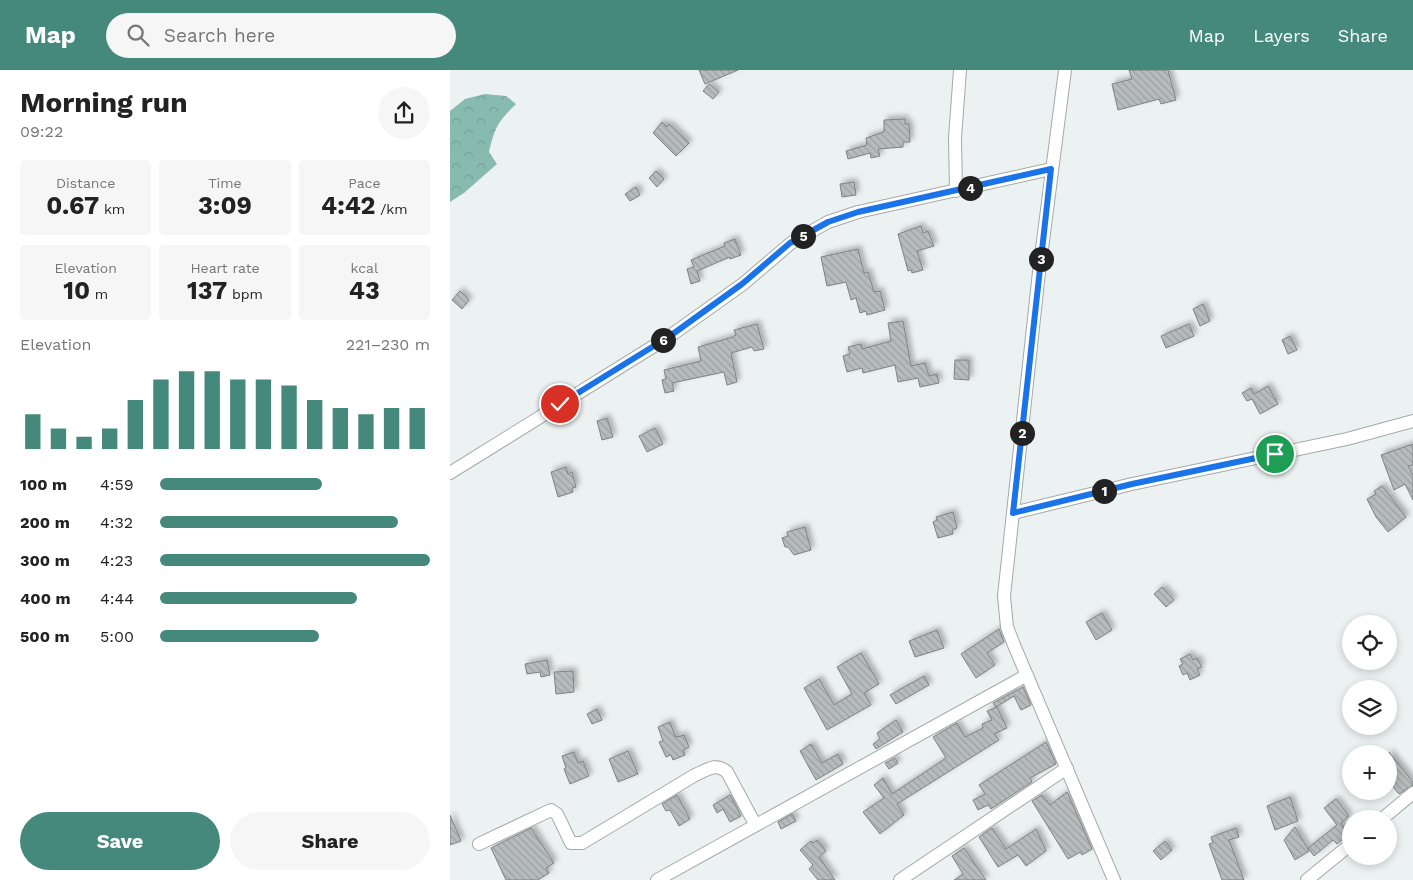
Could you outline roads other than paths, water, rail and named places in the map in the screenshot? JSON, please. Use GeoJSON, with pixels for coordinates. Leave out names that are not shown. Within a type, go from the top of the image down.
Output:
{"type":"FeatureCollection","features":[{"type":"Feature","properties":{"kind":"street"},"geometry":{"type":"LineString","coordinates":[[956,191],[956,138],[960,70]]}},
{"type":"Feature","properties":{"kind":"street"},"geometry":{"type":"LineString","coordinates":[[1064,70],[1051,169],[1004,611],[1007,627],[1114,880]]}},
{"type":"Feature","properties":{"kind":"street"},"geometry":{"type":"LineString","coordinates":[[450,473],[670,336],[742,284],[790,243],[828,222],[858,212],[1051,169]]}},
{"type":"Feature","properties":{"kind":"street"},"geometry":{"type":"LineString","coordinates":[[1013,513],[1132,484],[1356,437],[1413,421]]}},
{"type":"Feature","properties":{"kind":"street"},"geometry":{"type":"LineString","coordinates":[[657,880],[1027,675]]}},
{"type":"Feature","properties":{"kind":"street"},"geometry":{"type":"LineString","coordinates":[[480,844],[551,810],[557,814],[571,844],[582,843],[695,775],[714,766],[723,768],[727,772],[755,824]]}},
{"type":"Feature","properties":{"kind":"street"},"geometry":{"type":"LineString","coordinates":[[900,880],[1067,768]]}},
{"type":"Feature","properties":{"kind":"street"},"geometry":{"type":"LineString","coordinates":[[1393,810],[1413,793]]}},
{"type":"Feature","properties":{"kind":"street"},"geometry":{"type":"LineString","coordinates":[[1307,880],[1342,851]]}}]}
